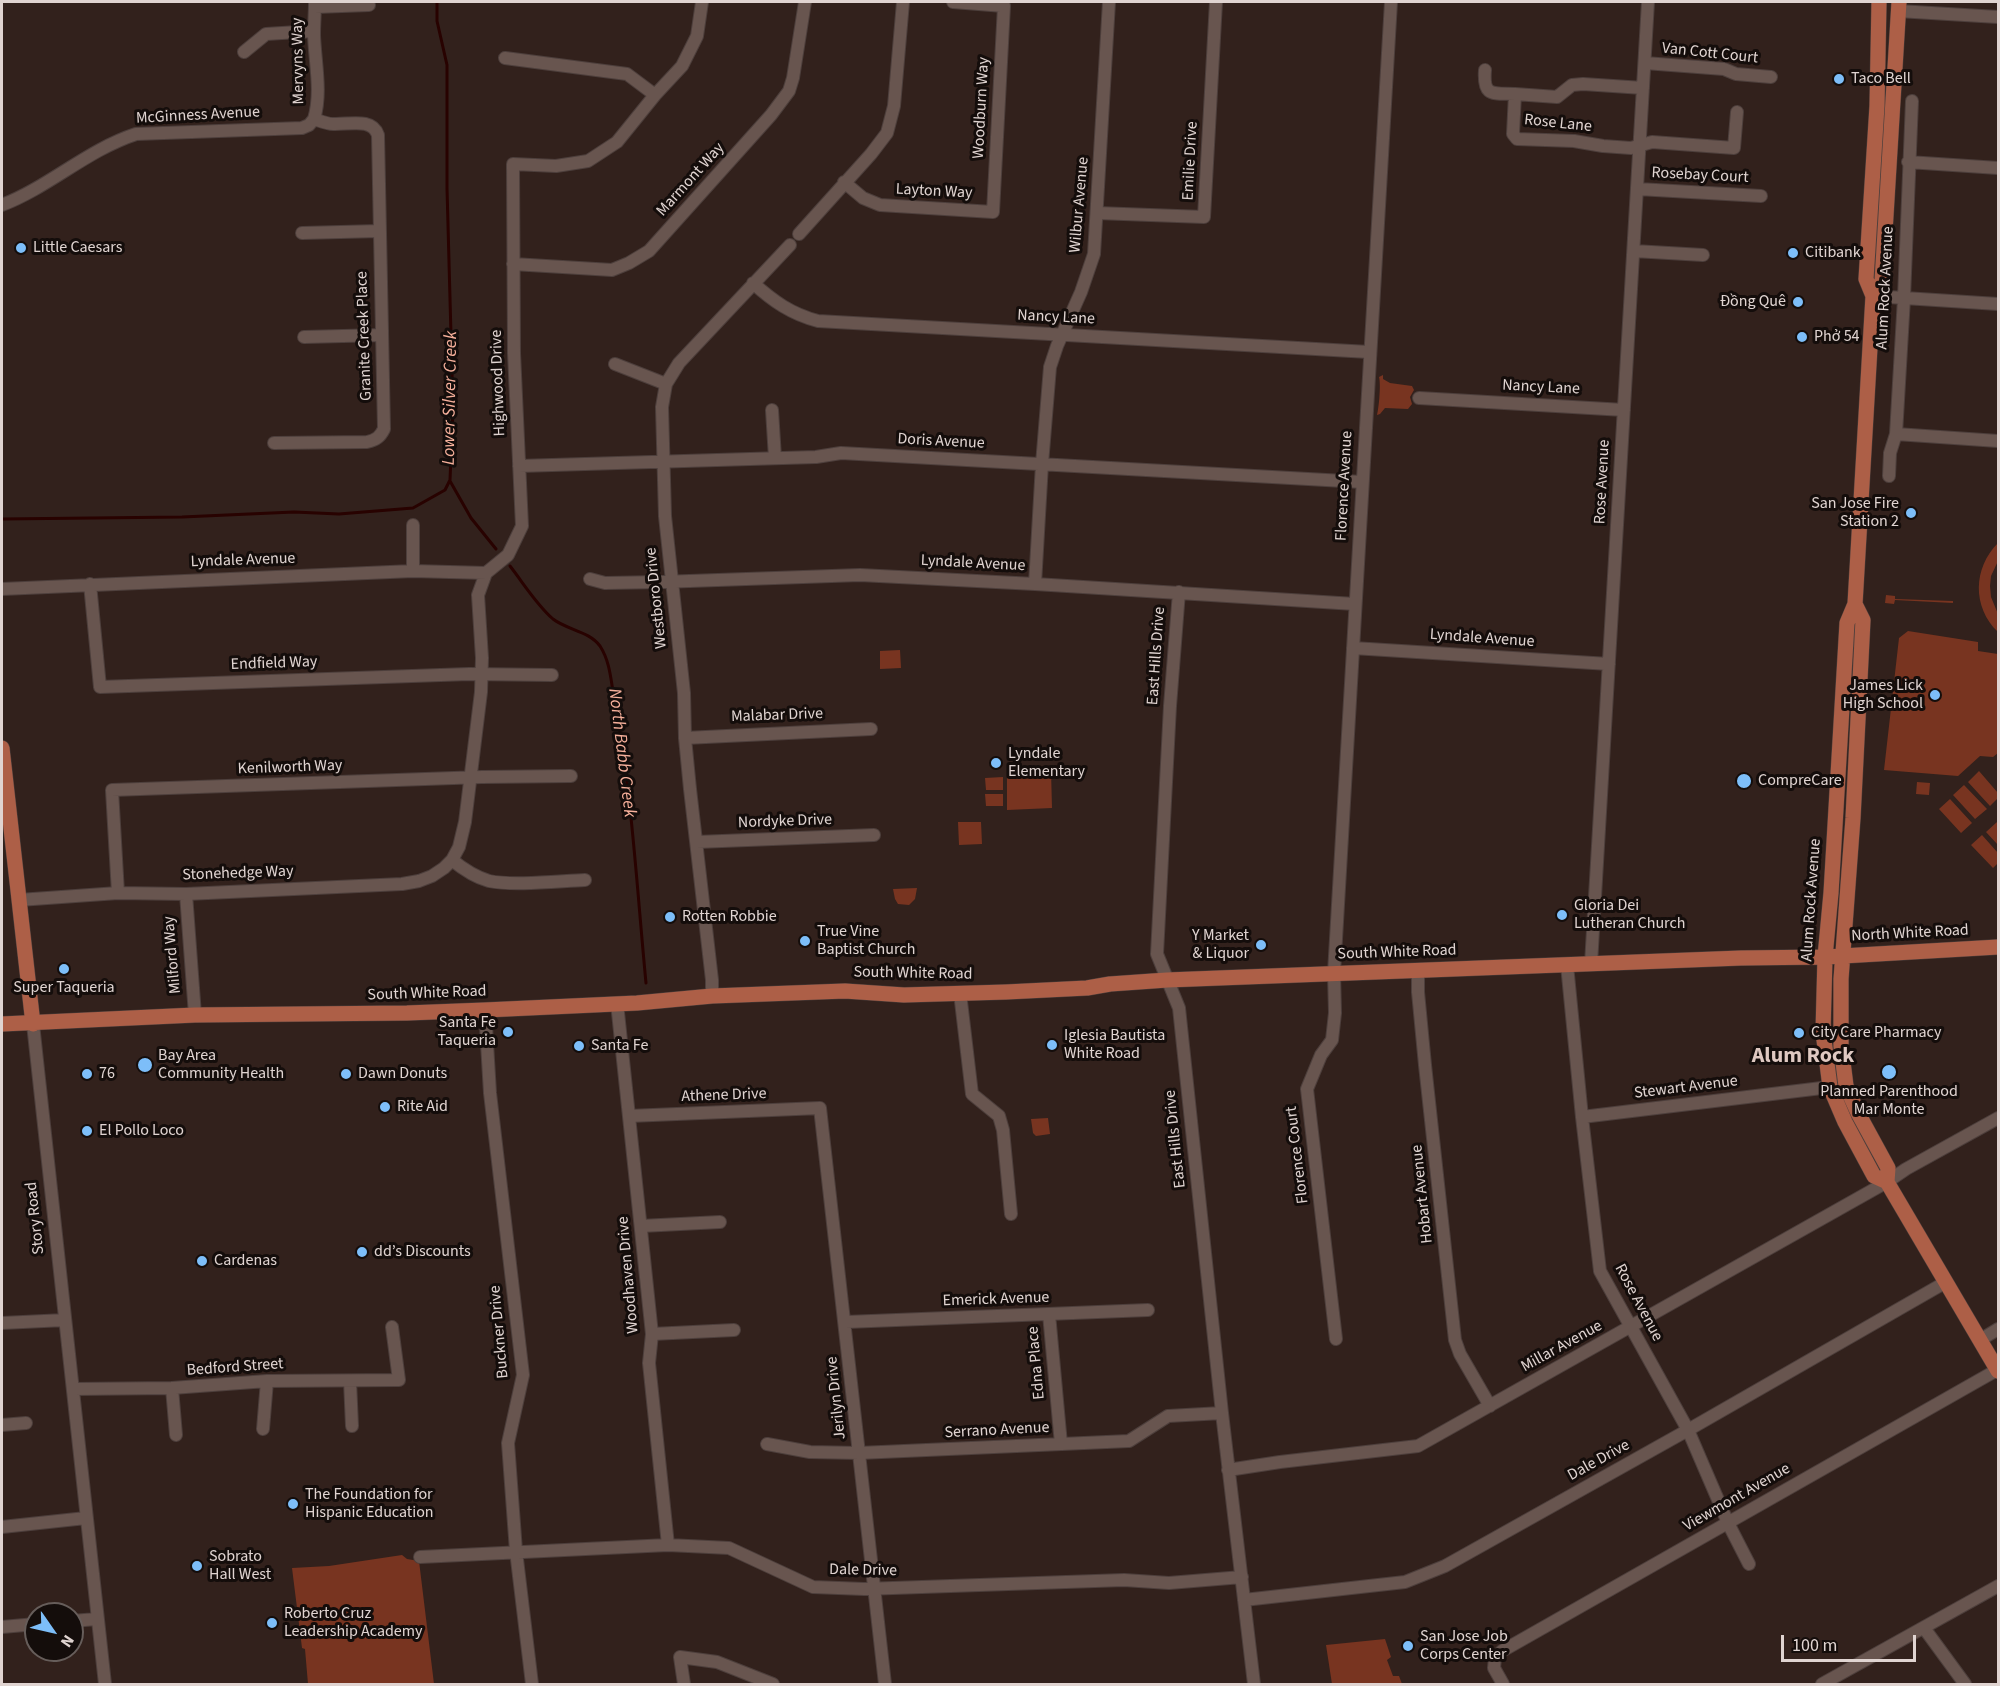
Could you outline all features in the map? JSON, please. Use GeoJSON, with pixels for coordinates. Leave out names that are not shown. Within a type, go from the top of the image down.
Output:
{"type":"FeatureCollection","features":[{"type":"Feature","properties":{"kind":"main road","name":"Alum Rock Avenue"},"geometry":{"type":"LineString","coordinates":[[1879,2],[1875,140],[1866,279],[1873,296],[1855,604],[1847,623],[1825,957],[1823,1032],[1830,1087],[1845,1122],[1874,1176],[1887,1182]]}},
{"type":"Feature","properties":{"kind":"main road","name":"Alum Rock Avenue"},"geometry":{"type":"LineString","coordinates":[[1873,296],[1882,281],[1899,6]]}},
{"type":"Feature","properties":{"kind":"main road"},"geometry":{"type":"LineString","coordinates":[[1875,140],[1882,153],[1880,198],[1887,207]]}},
{"type":"Feature","properties":{"kind":"main road","name":"Alum Rock Avenue"},"geometry":{"type":"LineString","coordinates":[[1855,604],[1863,620],[1843,956],[1841,1046],[1846,1086],[1888,1168],[1887,1182],[1998,1370]]}},
{"type":"Feature","properties":{"kind":"main road"},"geometry":{"type":"LineString","coordinates":[[1844,668],[1848,669],[1852,680],[1859,687]]}},
{"type":"Feature","properties":{"kind":"main road","name":"Story Road"},"geometry":{"type":"LineString","coordinates":[[2,748],[33,1024]]}},
{"type":"Feature","properties":{"kind":"main road","name":"North White Road"},"geometry":{"type":"LineString","coordinates":[[1825,957],[1998,947]]}},
{"type":"Feature","properties":{"kind":"main road","name":"South White Road"},"geometry":{"type":"LineString","coordinates":[[2,1024],[195,1015],[485,1010],[638,1003],[712,996],[845,991],[904,995],[960,993],[1087,988],[1167,980],[1334,973],[1732,958],[1825,957]]}},
{"type":"Feature","properties":{"kind":"main road"},"geometry":{"type":"LineString","coordinates":[[1830,1087],[1846,1086]]}},
{"type":"Feature","properties":{"kind":"street","name":"Highwood Drive"},"geometry":{"type":"LineString","coordinates":[[486,573],[508,555],[522,526],[513,264],[513,164],[556,166],[588,161],[616,142],[682,66],[697,36],[702,2]]}},
{"type":"Feature","properties":{"kind":"street","name":"Marmont Way"},"geometry":{"type":"LineString","coordinates":[[513,264],[612,270],[649,251],[771,115],[789,91],[805,2]]}},
{"type":"Feature","properties":{"kind":"street"},"geometry":{"type":"LineString","coordinates":[[799,234],[887,133],[894,106],[903,2]]}},
{"type":"Feature","properties":{"kind":"street","name":"Woodburn Way"},"geometry":{"type":"LineString","coordinates":[[953,2],[1004,6],[993,212]]}},
{"type":"Feature","properties":{"kind":"street","name":"Wilbur Avenue"},"geometry":{"type":"LineString","coordinates":[[1035,584],[1050,367],[1094,254],[1109,2]]}},
{"type":"Feature","properties":{"kind":"street","name":"Emilie Drive"},"geometry":{"type":"LineString","coordinates":[[1097,213],[1204,217],[1216,2]]}},
{"type":"Feature","properties":{"kind":"street","name":"Florence Avenue"},"geometry":{"type":"LineString","coordinates":[[1334,973],[1391,2]]}},
{"type":"Feature","properties":{"kind":"street","name":"Rose Avenue"},"geometry":{"type":"LineString","coordinates":[[1591,964],[1648,2]]}},
{"type":"Feature","properties":{"kind":"street"},"geometry":{"type":"LineString","coordinates":[[315,4],[369,5]]}},
{"type":"Feature","properties":{"kind":"street","name":"Mervyns Way"},"geometry":{"type":"LineString","coordinates":[[314,119],[317,98],[315,4]]}},
{"type":"Feature","properties":{"kind":"street"},"geometry":{"type":"LineString","coordinates":[[1899,6],[1998,17]]}},
{"type":"Feature","properties":{"kind":"street"},"geometry":{"type":"LineString","coordinates":[[244,52],[266,34],[314,31]]}},
{"type":"Feature","properties":{"kind":"street"},"geometry":{"type":"LineString","coordinates":[[505,58],[627,74],[655,95]]}},
{"type":"Feature","properties":{"kind":"street","name":"Van Cott Court"},"geometry":{"type":"LineString","coordinates":[[1645,63],[1724,69],[1736,74],[1771,76]]}},
{"type":"Feature","properties":{"kind":"street","name":"Rose Lane"},"geometry":{"type":"LineString","coordinates":[[1485,70],[1484,84],[1487,90],[1493,93],[1557,97],[1572,85],[1643,88]]}},
{"type":"Feature","properties":{"kind":"street","name":"Rose Lane"},"geometry":{"type":"LineString","coordinates":[[1515,94],[1513,135],[1517,139],[1574,141],[1631,148],[1640,146]]}},
{"type":"Feature","properties":{"kind":"street","name":"Alum Rock Avenue"},"geometry":{"type":"LineString","coordinates":[[1889,476],[1890,453],[1896,434],[1912,100]]}},
{"type":"Feature","properties":{"kind":"street"},"geometry":{"type":"LineString","coordinates":[[1640,146],[1652,142],[1734,148],[1737,112]]}},
{"type":"Feature","properties":{"kind":"street","name":"McGinness Avenue"},"geometry":{"type":"LineString","coordinates":[[2,205],[26,195],[114,142],[136,134],[302,128],[314,119],[331,124],[367,124],[374,127]]}},
{"type":"Feature","properties":{"kind":"street","name":"Granite Creek Place"},"geometry":{"type":"LineString","coordinates":[[274,443],[367,442],[375,440],[384,429],[378,135],[374,127]]}},
{"type":"Feature","properties":{"kind":"street"},"geometry":{"type":"LineString","coordinates":[[1908,162],[1998,168]]}},
{"type":"Feature","properties":{"kind":"street","name":"Layton Way"},"geometry":{"type":"LineString","coordinates":[[844,182],[863,198],[880,206],[993,212]]}},
{"type":"Feature","properties":{"kind":"street","name":"Rosebay Court"},"geometry":{"type":"LineString","coordinates":[[1638,189],[1761,196]]}},
{"type":"Feature","properties":{"kind":"street"},"geometry":{"type":"LineString","coordinates":[[302,234],[379,231]]}},
{"type":"Feature","properties":{"kind":"street","name":"Westboro Drive"},"geometry":{"type":"LineString","coordinates":[[712,996],[665,516],[662,407],[666,384],[679,363],[790,245]]}},
{"type":"Feature","properties":{"kind":"street"},"geometry":{"type":"LineString","coordinates":[[1634,251],[1703,255]]}},
{"type":"Feature","properties":{"kind":"street","name":"Nancy Lane"},"geometry":{"type":"LineString","coordinates":[[753,283],[782,307],[799,316],[818,321],[1369,352]]}},
{"type":"Feature","properties":{"kind":"street"},"geometry":{"type":"LineString","coordinates":[[1873,296],[1998,304]]}},
{"type":"Feature","properties":{"kind":"street"},"geometry":{"type":"LineString","coordinates":[[304,337],[382,335]]}},
{"type":"Feature","properties":{"kind":"street"},"geometry":{"type":"LineString","coordinates":[[615,364],[666,384]]}},
{"type":"Feature","properties":{"kind":"street","name":"Nancy Lane"},"geometry":{"type":"LineString","coordinates":[[1419,398],[1624,410]]}},
{"type":"Feature","properties":{"kind":"street"},"geometry":{"type":"LineString","coordinates":[[772,410],[775,458]]}},
{"type":"Feature","properties":{"kind":"street"},"geometry":{"type":"LineString","coordinates":[[1896,434],[1998,441]]}},
{"type":"Feature","properties":{"kind":"street","name":"Doris Avenue"},"geometry":{"type":"LineString","coordinates":[[519,466],[816,457],[841,453],[1362,482]]}},
{"type":"Feature","properties":{"kind":"street"},"geometry":{"type":"LineString","coordinates":[[413,525],[413,571]]}},
{"type":"Feature","properties":{"kind":"street","name":"Lyndale Avenue"},"geometry":{"type":"LineString","coordinates":[[2,589],[413,571],[486,573]]}},
{"type":"Feature","properties":{"kind":"street"},"geometry":{"type":"LineString","coordinates":[[486,573],[478,595],[482,674],[479,722],[461,838],[452,860],[475,876],[489,881],[585,880]]}},
{"type":"Feature","properties":{"kind":"street","name":"Lyndale Avenue"},"geometry":{"type":"LineString","coordinates":[[590,579],[605,583],[860,575],[1355,603]]}},
{"type":"Feature","properties":{"kind":"street","name":"Endfield Way"},"geometry":{"type":"LineString","coordinates":[[90,584],[100,687],[482,674],[552,675]]}},
{"type":"Feature","properties":{"kind":"street","name":"East Hills Drive"},"geometry":{"type":"LineString","coordinates":[[1179,592],[1170,706],[1157,954],[1179,1008],[1228,1470],[1254,1684]]}},
{"type":"Feature","properties":{"kind":"street","name":"Lyndale Avenue"},"geometry":{"type":"LineString","coordinates":[[1353,648],[1609,664]]}},
{"type":"Feature","properties":{"kind":"street","name":"Malabar Drive"},"geometry":{"type":"LineString","coordinates":[[685,738],[871,729]]}},
{"type":"Feature","properties":{"kind":"street","name":"Kenilworth Way"},"geometry":{"type":"LineString","coordinates":[[118,894],[112,790],[471,777],[572,777]]}},
{"type":"Feature","properties":{"kind":"street","name":"Nordyke Drive"},"geometry":{"type":"LineString","coordinates":[[697,842],[874,835]]}},
{"type":"Feature","properties":{"kind":"street","name":"Stonehedge Way"},"geometry":{"type":"LineString","coordinates":[[19,900],[118,894],[186,894],[402,884],[432,876],[452,860]]}},
{"type":"Feature","properties":{"kind":"street","name":"Milford Way"},"geometry":{"type":"LineString","coordinates":[[186,894],[195,1015]]}},
{"type":"Feature","properties":{"kind":"street","name":"Rose Avenue"},"geometry":{"type":"LineString","coordinates":[[1567,965],[1600,1271],[1688,1430],[1728,1523],[1749,1564]]}},
{"type":"Feature","properties":{"kind":"street","name":"Hobart Avenue"},"geometry":{"type":"LineString","coordinates":[[1418,970],[1425,1065],[1455,1340],[1460,1354],[1490,1406]]}},
{"type":"Feature","properties":{"kind":"street","name":"Florence Court"},"geometry":{"type":"LineString","coordinates":[[1334,973],[1335,1013],[1332,1040],[1321,1055],[1307,1089],[1336,1339]]}},
{"type":"Feature","properties":{"kind":"street"},"geometry":{"type":"LineString","coordinates":[[960,993],[972,1094],[999,1116],[1003,1130],[1011,1214]]}},
{"type":"Feature","properties":{"kind":"street","name":"Woodhaven Drive"},"geometry":{"type":"LineString","coordinates":[[617,1003],[652,1334],[649,1363],[668,1545]]}},
{"type":"Feature","properties":{"kind":"street","name":"Buckner Drive"},"geometry":{"type":"LineString","coordinates":[[485,1010],[490,1093],[523,1375],[508,1443],[516,1551],[532,1684]]}},
{"type":"Feature","properties":{"kind":"street","name":"Story Road"},"geometry":{"type":"LineString","coordinates":[[33,1024],[105,1684]]}},
{"type":"Feature","properties":{"kind":"street","name":"Stewart Avenue"},"geometry":{"type":"LineString","coordinates":[[1582,1117],[1830,1087]]}},
{"type":"Feature","properties":{"kind":"street","name":"Athene Drive"},"geometry":{"type":"LineString","coordinates":[[629,1116],[820,1108]]}},
{"type":"Feature","properties":{"kind":"street","name":"Jerilyn Drive"},"geometry":{"type":"LineString","coordinates":[[820,1108],[846,1322],[885,1684]]}},
{"type":"Feature","properties":{"kind":"street","name":"Millar Avenue"},"geometry":{"type":"LineString","coordinates":[[1228,1470],[1418,1446],[1998,1118]]}},
{"type":"Feature","properties":{"kind":"street"},"geometry":{"type":"LineString","coordinates":[[641,1226],[720,1222]]}},
{"type":"Feature","properties":{"kind":"street","name":"Dale Drive"},"geometry":{"type":"LineString","coordinates":[[1244,1600],[1405,1582],[1445,1566],[1946,1282]]}},
{"type":"Feature","properties":{"kind":"street","name":"Emerick Avenue"},"geometry":{"type":"LineString","coordinates":[[846,1322],[1148,1310]]}},
{"type":"Feature","properties":{"kind":"street","name":"Edna Place"},"geometry":{"type":"LineString","coordinates":[[1049,1314],[1061,1444]]}},
{"type":"Feature","properties":{"kind":"street"},"geometry":{"type":"LineString","coordinates":[[2,1323],[65,1320]]}},
{"type":"Feature","properties":{"kind":"street","name":"Bedford Street"},"geometry":{"type":"LineString","coordinates":[[73,1389],[172,1388],[267,1381],[399,1380],[392,1328]]}},
{"type":"Feature","properties":{"kind":"street"},"geometry":{"type":"LineString","coordinates":[[1980,1340],[1998,1329]]}},
{"type":"Feature","properties":{"kind":"street"},"geometry":{"type":"LineString","coordinates":[[652,1334],[734,1330]]}},
{"type":"Feature","properties":{"kind":"street","name":"Viewmont Avenue"},"geometry":{"type":"LineString","coordinates":[[1503,1684],[1494,1668],[1495,1658],[1502,1651],[1998,1370]]}},
{"type":"Feature","properties":{"kind":"street"},"geometry":{"type":"LineString","coordinates":[[263,1428],[267,1381]]}},
{"type":"Feature","properties":{"kind":"street"},"geometry":{"type":"LineString","coordinates":[[350,1381],[352,1426]]}},
{"type":"Feature","properties":{"kind":"street"},"geometry":{"type":"LineString","coordinates":[[172,1388],[176,1435]]}},
{"type":"Feature","properties":{"kind":"street","name":"Serrano Avenue"},"geometry":{"type":"LineString","coordinates":[[767,1444],[810,1452],[859,1453],[1129,1441],[1168,1416],[1222,1413]]}},
{"type":"Feature","properties":{"kind":"street"},"geometry":{"type":"LineString","coordinates":[[2,1425],[26,1423]]}},
{"type":"Feature","properties":{"kind":"street"},"geometry":{"type":"LineString","coordinates":[[2,1527],[86,1518]]}},
{"type":"Feature","properties":{"kind":"street","name":"Dale Drive"},"geometry":{"type":"LineString","coordinates":[[420,1557],[668,1545],[729,1548],[813,1587],[874,1589],[1124,1580],[1168,1583],[1242,1577]]}},
{"type":"Feature","properties":{"kind":"street"},"geometry":{"type":"LineString","coordinates":[[1822,1684],[1998,1586]]}},
{"type":"Feature","properties":{"kind":"street"},"geometry":{"type":"LineString","coordinates":[[84,1620],[97,1619]]}},
{"type":"Feature","properties":{"kind":"street"},"geometry":{"type":"LineString","coordinates":[[2,1627],[24,1625]]}},
{"type":"Feature","properties":{"kind":"street"},"geometry":{"type":"LineString","coordinates":[[1924,1628],[1965,1684]]}},
{"type":"Feature","properties":{"kind":"street"},"geometry":{"type":"LineString","coordinates":[[684,1684],[680,1656],[717,1662],[772,1684]]}},
{"type":"Feature","properties":{"kind":"shaded area"},"geometry":{"type":"Polygon","coordinates":[[[1383,375],[1383,379],[1390,383],[1412,386],[1414,390],[1410,397],[1412,404],[1408,409],[1385,408],[1377,415],[1380,396],[1379,377],[1383,375]]]}},
{"type":"Feature","properties":{"kind":"shaded area"},"geometry":{"type":"Polygon","coordinates":[[[1998,543],[1998,561],[1991,576],[1990,586],[1991,597],[1998,614],[1998,632],[1984,611],[1979,588],[1984,564],[1998,543]]]}},
{"type":"Feature","properties":{"kind":"shaded area"},"geometry":{"type":"Polygon","coordinates":[[[1886,595],[1895,596],[1895,599],[1953,601],[1953,603],[1895,600],[1894,604],[1885,603],[1886,595]]]}},
{"type":"Feature","properties":{"kind":"shaded area"},"geometry":{"type":"Polygon","coordinates":[[[1908,631],[1978,642],[1978,651],[1998,654],[1998,753],[1993,757],[1980,756],[1958,776],[1884,770],[1899,638],[1908,631]]]}},
{"type":"Feature","properties":{"kind":"shaded area"},"geometry":{"type":"Polygon","coordinates":[[[900,650],[901,668],[880,669],[880,651],[900,650]]]}},
{"type":"Feature","properties":{"kind":"shaded area"},"geometry":{"type":"Polygon","coordinates":[[[1051,770],[1052,808],[1007,810],[1007,771],[1051,770]]]}},
{"type":"Feature","properties":{"kind":"shaded area"},"geometry":{"type":"Polygon","coordinates":[[[1979,771],[1998,793],[1998,798],[1990,806],[1968,782],[1979,771]]]}},
{"type":"Feature","properties":{"kind":"shaded area"},"geometry":{"type":"Polygon","coordinates":[[[1003,777],[1003,790],[986,790],[985,778],[1003,777]]]}},
{"type":"Feature","properties":{"kind":"shaded area"},"geometry":{"type":"Polygon","coordinates":[[[1917,782],[1930,783],[1929,795],[1916,794],[1917,782]]]}},
{"type":"Feature","properties":{"kind":"shaded area"},"geometry":{"type":"Polygon","coordinates":[[[1964,785],[1987,809],[1975,819],[1953,795],[1964,785]]]}},
{"type":"Feature","properties":{"kind":"shaded area"},"geometry":{"type":"Polygon","coordinates":[[[985,794],[1003,794],[1003,806],[986,806],[985,794]]]}},
{"type":"Feature","properties":{"kind":"shaded area"},"geometry":{"type":"Polygon","coordinates":[[[1950,799],[1972,823],[1961,833],[1939,809],[1950,799]]]}},
{"type":"Feature","properties":{"kind":"shaded area"},"geometry":{"type":"Polygon","coordinates":[[[958,822],[981,822],[982,844],[959,845],[958,822]]]}},
{"type":"Feature","properties":{"kind":"shaded area"},"geometry":{"type":"Polygon","coordinates":[[[1997,822],[1998,824],[1998,845],[1986,832],[1997,822]]]}},
{"type":"Feature","properties":{"kind":"shaded area"},"geometry":{"type":"Polygon","coordinates":[[[1982,835],[1998,853],[1998,863],[1993,868],[1971,845],[1982,835]]]}},
{"type":"Feature","properties":{"kind":"shaded area"},"geometry":{"type":"Polygon","coordinates":[[[917,888],[915,899],[909,905],[898,904],[893,889],[917,888]]]}},
{"type":"Feature","properties":{"kind":"shaded area"},"geometry":{"type":"Polygon","coordinates":[[[1048,1118],[1050,1134],[1036,1136],[1033,1133],[1031,1119],[1048,1118]]]}},
{"type":"Feature","properties":{"kind":"shaded area"},"geometry":{"type":"Polygon","coordinates":[[[402,1555],[407,1559],[419,1561],[434,1684],[308,1684],[305,1649],[302,1648],[292,1568],[329,1566],[402,1555]]]}},
{"type":"Feature","properties":{"kind":"shaded area"},"geometry":{"type":"Polygon","coordinates":[[[1385,1639],[1391,1657],[1387,1660],[1393,1676],[1399,1676],[1402,1684],[1332,1684],[1326,1645],[1385,1639]]]}},
{"type":"Feature","properties":{"kind":"waterway","name":"Lower Silver Creek"},"geometry":{"type":"LineString","coordinates":[[2,519],[182,517],[294,512],[339,514],[413,508],[445,490],[450,480],[453,409],[447,188],[447,65],[437,21],[437,2]]}},
{"type":"Feature","properties":{"kind":"waterway","name":"North Babb Creek"},"geometry":{"type":"LineString","coordinates":[[450,481],[471,518],[496,549]]}},
{"type":"Feature","properties":{"kind":"waterway","name":"North Babb Creek"},"geometry":{"type":"LineString","coordinates":[[510,566],[553,619],[590,637],[600,646],[609,666],[626,772],[646,983]]}},
{"type":"Feature","properties":{"kind":"place","name":"Taco Bell"},"geometry":{"type":"Point","coordinates":[1839,79]}},
{"type":"Feature","properties":{"kind":"place","name":"Little Caesars"},"geometry":{"type":"Point","coordinates":[21,248]}},
{"type":"Feature","properties":{"kind":"place","name":"Citibank"},"geometry":{"type":"Point","coordinates":[1793,253]}},
{"type":"Feature","properties":{"kind":"place","name":"Đồng Quê"},"geometry":{"type":"Point","coordinates":[1798,302]}},
{"type":"Feature","properties":{"kind":"place","name":"Phở 54"},"geometry":{"type":"Point","coordinates":[1802,337]}},
{"type":"Feature","properties":{"kind":"place","name":"San Jose Fire Station 2"},"geometry":{"type":"Point","coordinates":[1911,513]}},
{"type":"Feature","properties":{"kind":"place","name":"James Lick High School"},"geometry":{"type":"Point","coordinates":[1935,695]}},
{"type":"Feature","properties":{"kind":"place","name":"Lyndale Elementary"},"geometry":{"type":"Point","coordinates":[996,763]}},
{"type":"Feature","properties":{"kind":"place","name":"CompreCare"},"geometry":{"type":"Point","coordinates":[1744,781]}},
{"type":"Feature","properties":{"kind":"place","name":"Gloria Dei Lutheran Church"},"geometry":{"type":"Point","coordinates":[1562,915]}},
{"type":"Feature","properties":{"kind":"place","name":"Rotten Robbie"},"geometry":{"type":"Point","coordinates":[670,917]}},
{"type":"Feature","properties":{"kind":"place","name":"True Vine Baptist Church"},"geometry":{"type":"Point","coordinates":[805,941]}},
{"type":"Feature","properties":{"kind":"place","name":"Y Market & Liquor"},"geometry":{"type":"Point","coordinates":[1261,945]}},
{"type":"Feature","properties":{"kind":"place","name":"Super Taqueria"},"geometry":{"type":"Point","coordinates":[64,969]}},
{"type":"Feature","properties":{"kind":"place","name":"Santa Fe Taqueria"},"geometry":{"type":"Point","coordinates":[508,1032]}},
{"type":"Feature","properties":{"kind":"place","name":"City Care Pharmacy"},"geometry":{"type":"Point","coordinates":[1799,1033]}},
{"type":"Feature","properties":{"kind":"place","name":"Iglesia Bautista White Road"},"geometry":{"type":"Point","coordinates":[1052,1045]}},
{"type":"Feature","properties":{"kind":"place","name":"Santa Fe"},"geometry":{"type":"Point","coordinates":[579,1046]}},
{"type":"Feature","properties":{"kind":"place","name":"Bay Area Community Health"},"geometry":{"type":"Point","coordinates":[145,1065]}},
{"type":"Feature","properties":{"kind":"place","name":"Planned Parenthood Mar Monte"},"geometry":{"type":"Point","coordinates":[1889,1072]}},
{"type":"Feature","properties":{"kind":"place","name":"76"},"geometry":{"type":"Point","coordinates":[87,1074]}},
{"type":"Feature","properties":{"kind":"place","name":"Dawn Donuts"},"geometry":{"type":"Point","coordinates":[346,1074]}},
{"type":"Feature","properties":{"kind":"place","name":"Rite Aid"},"geometry":{"type":"Point","coordinates":[385,1107]}},
{"type":"Feature","properties":{"kind":"place","name":"El Pollo Loco"},"geometry":{"type":"Point","coordinates":[87,1131]}},
{"type":"Feature","properties":{"kind":"place","name":"dd’s Discounts"},"geometry":{"type":"Point","coordinates":[362,1252]}},
{"type":"Feature","properties":{"kind":"place","name":"Cardenas"},"geometry":{"type":"Point","coordinates":[202,1261]}},
{"type":"Feature","properties":{"kind":"place","name":"The Foundation for Hispanic Education"},"geometry":{"type":"Point","coordinates":[293,1504]}},
{"type":"Feature","properties":{"kind":"place","name":"Sobrato Hall West"},"geometry":{"type":"Point","coordinates":[197,1566]}},
{"type":"Feature","properties":{"kind":"place","name":"Roberto Cruz Leadership Academy"},"geometry":{"type":"Point","coordinates":[272,1623]}},
{"type":"Feature","properties":{"kind":"place","name":"San Jose Job Corps Center"},"geometry":{"type":"Point","coordinates":[1408,1646]}},
{"type":"Feature","properties":{"kind":"district","name":"Alum Rock"},"geometry":{"type":"Point","coordinates":[1803,1057]}}]}
